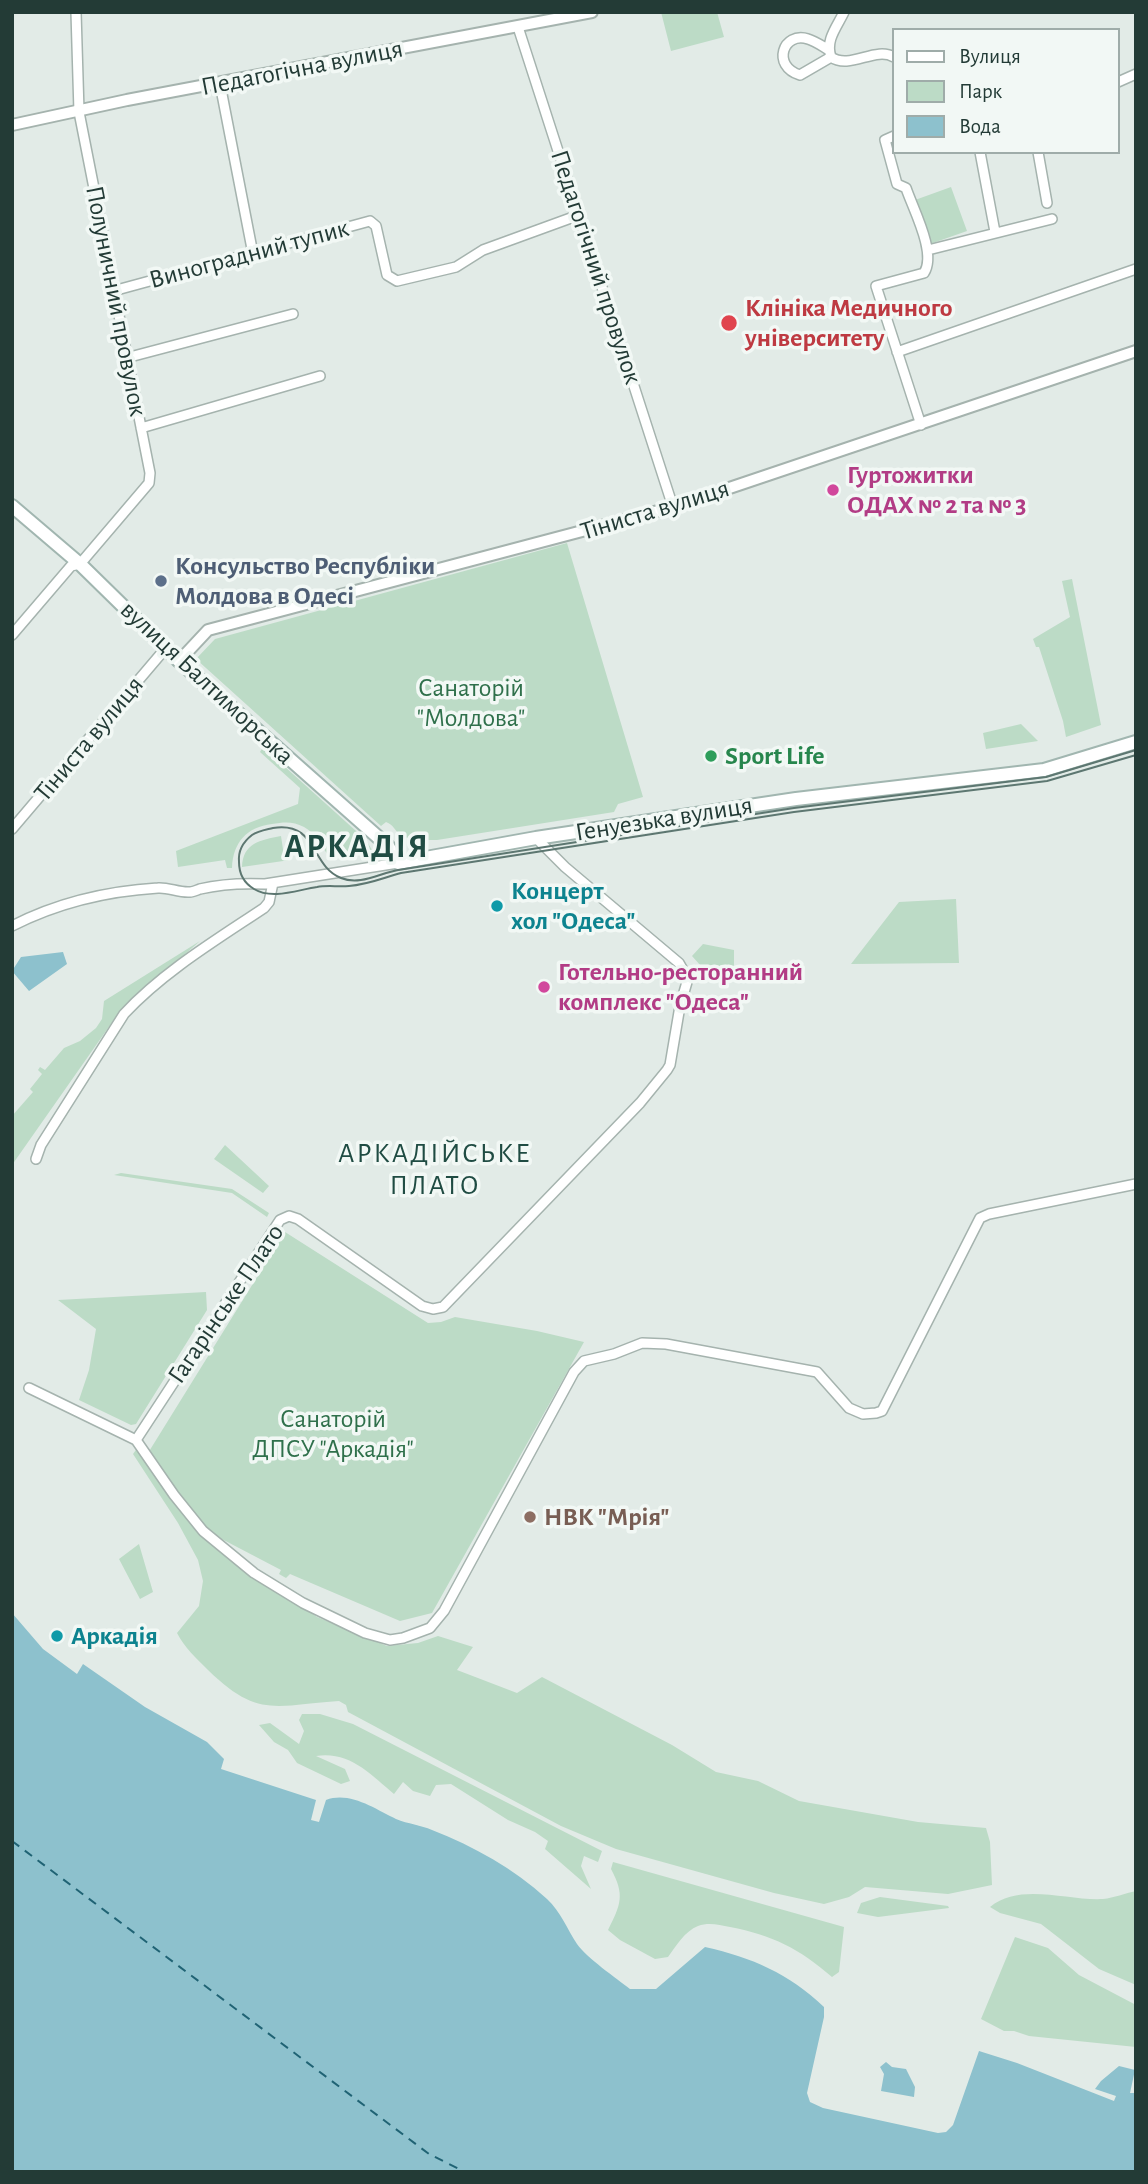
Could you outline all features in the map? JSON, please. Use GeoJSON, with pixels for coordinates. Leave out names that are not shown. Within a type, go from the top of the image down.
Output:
{"type":"FeatureCollection","features":[{"type":"Feature","properties":{"kind":"main road","name":"вулиця Балтиморська"},"geometry":{"type":"LineString","coordinates":[[12,506],[80,564],[165,649],[388,846],[398,863]]}},
{"type":"Feature","properties":{"kind":"main road","name":"Генуезька вулиця"},"geometry":{"type":"LineString","coordinates":[[398,863],[536,838],[809,797],[1044,770],[1136,742]]}},
{"type":"Feature","properties":{"kind":"street","name":"Полуничний провулок"},"geometry":{"type":"LineString","coordinates":[[12,635],[71,566],[80,564],[149,483],[150,473],[79,112],[76,12]]}},
{"type":"Feature","properties":{"kind":"street","name":"Педагогічна вулиця"},"geometry":{"type":"LineString","coordinates":[[12,125],[127,100],[220,85],[592,12]]}},
{"type":"Feature","properties":{"kind":"street"},"geometry":{"type":"LineString","coordinates":[[830,53],[831,37],[844,12]]}},
{"type":"Feature","properties":{"kind":"street","name":"Педагогічний провулок"},"geometry":{"type":"LineString","coordinates":[[519,27],[673,507]]}},
{"type":"Feature","properties":{"kind":"street"},"geometry":{"type":"LineString","coordinates":[[830,53],[800,75],[790,71],[783,59],[787,44],[799,38],[808,38],[843,61],[881,54],[892,55]]}},
{"type":"Feature","properties":{"kind":"street"},"geometry":{"type":"LineString","coordinates":[[220,85],[253,254]]}},
{"type":"Feature","properties":{"kind":"street"},"geometry":{"type":"LineString","coordinates":[[892,137],[885,140],[897,184],[906,187],[928,250],[929,266],[924,273],[876,286],[921,425]]}},
{"type":"Feature","properties":{"kind":"street"},"geometry":{"type":"LineString","coordinates":[[980,154],[995,232]]}},
{"type":"Feature","properties":{"kind":"street"},"geometry":{"type":"LineString","coordinates":[[1038,154],[1047,203]]}},
{"type":"Feature","properties":{"kind":"street","name":"Виноградний тупик"},"geometry":{"type":"LineString","coordinates":[[113,291],[370,221],[376,226],[387,275],[397,281],[456,267],[483,250],[579,215]]}},
{"type":"Feature","properties":{"kind":"street"},"geometry":{"type":"LineString","coordinates":[[928,250],[1052,219]]}},
{"type":"Feature","properties":{"kind":"street"},"geometry":{"type":"LineString","coordinates":[[897,352],[1136,269]]}},
{"type":"Feature","properties":{"kind":"street"},"geometry":{"type":"LineString","coordinates":[[127,358],[293,314]]}},
{"type":"Feature","properties":{"kind":"street","name":"Тіниста вулиця"},"geometry":{"type":"LineString","coordinates":[[179,661],[208,630],[673,507],[1136,351]]}},
{"type":"Feature","properties":{"kind":"street"},"geometry":{"type":"LineString","coordinates":[[141,428],[320,376]]}},
{"type":"Feature","properties":{"kind":"street","name":"Тіниста вулиця"},"geometry":{"type":"LineString","coordinates":[[12,829],[165,649]]}},
{"type":"Feature","properties":{"kind":"street","name":"Гагарінське Плато"},"geometry":{"type":"LineString","coordinates":[[136,1440],[280,1220],[289,1216],[298,1219],[422,1306],[433,1309],[443,1307],[640,1103],[667,1070],[686,989],[683,970],[679,963],[565,867],[536,838]]}},
{"type":"Feature","properties":{"kind":"street","name":"Генуезька вулиця"},"geometry":{"type":"LineString","coordinates":[[12,926],[31,917],[102,895],[128,890],[163,888],[191,892],[247,884],[269,884],[398,863]]}},
{"type":"Feature","properties":{"kind":"street"},"geometry":{"type":"LineString","coordinates":[[36,1159],[48,1133],[124,1014],[138,999],[177,969],[264,908],[270,898],[269,884]]}},
{"type":"Feature","properties":{"kind":"street"},"geometry":{"type":"LineString","coordinates":[[29,1388],[136,1440],[173,1495],[202,1531],[254,1573],[303,1603],[377,1638],[403,1638],[430,1628],[437,1622],[574,1372],[584,1361],[651,1342],[720,1353],[817,1372],[849,1408],[863,1414],[881,1411],[980,1218],[1136,1184]]}},
{"type":"Feature","properties":{"kind":"green space"},"geometry":{"type":"Polygon","coordinates":[[[661,12],[717,12],[724,37],[671,51],[661,12]]]}},
{"type":"Feature","properties":{"kind":"green space"},"geometry":{"type":"Polygon","coordinates":[[[951,187],[967,231],[930,244],[915,200],[951,187]]]}},
{"type":"Feature","properties":{"kind":"green space","name":"Санаторій \"Молдова\""},"geometry":{"type":"Polygon","coordinates":[[[567,543],[643,797],[618,804],[614,812],[437,840],[408,838],[389,823],[381,826],[196,659],[215,639],[567,543]]]}},
{"type":"Feature","properties":{"kind":"green space"},"geometry":{"type":"Polygon","coordinates":[[[1072,579],[1101,725],[1066,737],[1039,647],[1036,647],[1033,639],[1070,617],[1062,581],[1072,579]]]}},
{"type":"Feature","properties":{"kind":"green space"},"geometry":{"type":"Polygon","coordinates":[[[1021,724],[1038,741],[986,749],[983,733],[1021,724]]]}},
{"type":"Feature","properties":{"kind":"green space"},"geometry":{"type":"Polygon","coordinates":[[[263,747],[366,840],[372,850],[329,857],[308,830],[288,822],[255,828],[249,832],[235,851],[232,868],[227,868],[225,860],[178,867],[176,851],[298,804],[300,788],[260,752],[263,747]]]}},
{"type":"Feature","properties":{"kind":"green space"},"geometry":{"type":"Polygon","coordinates":[[[281,836],[284,856],[289,855],[290,860],[242,867],[246,853],[254,844],[281,836]]]}},
{"type":"Feature","properties":{"kind":"green space"},"geometry":{"type":"Polygon","coordinates":[[[956,899],[959,963],[851,964],[899,902],[956,899]]]}},
{"type":"Feature","properties":{"kind":"green space"},"geometry":{"type":"Polygon","coordinates":[[[200,941],[113,1021],[12,1165],[12,1116],[33,1092],[30,1089],[42,1074],[38,1070],[40,1067],[45,1070],[64,1048],[80,1041],[96,1028],[102,1019],[104,1001],[200,941]]]}},
{"type":"Feature","properties":{"kind":"green space"},"geometry":{"type":"Polygon","coordinates":[[[703,944],[734,950],[734,965],[727,974],[718,967],[709,975],[692,956],[703,944]]]}},
{"type":"Feature","properties":{"kind":"green space"},"geometry":{"type":"Polygon","coordinates":[[[225,1145],[269,1186],[263,1193],[214,1159],[225,1145]]]}},
{"type":"Feature","properties":{"kind":"green space"},"geometry":{"type":"Polygon","coordinates":[[[121,1173],[232,1189],[269,1213],[267,1217],[232,1193],[114,1175],[121,1173]]]}},
{"type":"Feature","properties":{"kind":"green space","name":"Санаторій ДПСУ \"Аркадія\""},"geometry":{"type":"Polygon","coordinates":[[[285,1232],[428,1323],[455,1317],[584,1342],[432,1613],[400,1621],[290,1574],[286,1578],[279,1574],[281,1570],[216,1536],[211,1536],[148,1453],[285,1232]]]}},
{"type":"Feature","properties":{"kind":"green space"},"geometry":{"type":"Polygon","coordinates":[[[206,1292],[207,1310],[136,1424],[131,1425],[79,1400],[89,1370],[96,1329],[58,1300],[206,1292]]]}},
{"type":"Feature","properties":{"kind":"green space"},"geometry":{"type":"Polygon","coordinates":[[[138,1447],[200,1534],[317,1617],[387,1646],[418,1643],[438,1636],[473,1647],[457,1670],[517,1693],[542,1677],[672,1745],[716,1772],[758,1781],[799,1801],[918,1822],[986,1828],[990,1842],[992,1885],[948,1894],[865,1887],[849,1897],[824,1904],[774,1893],[616,1849],[561,1826],[348,1712],[346,1705],[339,1701],[283,1706],[255,1702],[241,1696],[208,1670],[177,1633],[199,1606],[203,1581],[198,1560],[178,1523],[133,1454],[138,1447]]]}},
{"type":"Feature","properties":{"kind":"green space"},"geometry":{"type":"Polygon","coordinates":[[[139,1544],[153,1592],[140,1599],[119,1559],[139,1544]]]}},
{"type":"Feature","properties":{"kind":"green space"},"geometry":{"type":"Polygon","coordinates":[[[302,1714],[320,1714],[353,1724],[602,1851],[598,1862],[584,1856],[581,1866],[591,1889],[545,1849],[548,1841],[508,1820],[451,1784],[436,1785],[430,1796],[413,1791],[403,1782],[394,1794],[368,1772],[339,1757],[316,1756],[345,1769],[350,1781],[341,1784],[297,1763],[288,1750],[274,1742],[259,1725],[270,1723],[299,1744],[304,1731],[299,1720],[302,1714]]]}},
{"type":"Feature","properties":{"kind":"green space"},"geometry":{"type":"Polygon","coordinates":[[[613,1862],[844,1927],[839,1972],[832,1977],[785,1944],[745,1930],[714,1924],[693,1928],[668,1957],[655,1959],[620,1940],[608,1930],[620,1900],[611,1869],[613,1862]]]}},
{"type":"Feature","properties":{"kind":"green space"},"geometry":{"type":"Polygon","coordinates":[[[1136,1891],[1136,1985],[1099,1969],[1041,1924],[1000,1913],[990,1907],[1015,1895],[1045,1894],[1103,1899],[1136,1891]]]}},
{"type":"Feature","properties":{"kind":"green space"},"geometry":{"type":"Polygon","coordinates":[[[880,1897],[949,1908],[878,1917],[857,1913],[861,1903],[880,1897]]]}},
{"type":"Feature","properties":{"kind":"green space"},"geometry":{"type":"Polygon","coordinates":[[[1015,1937],[1048,1948],[1079,1975],[1136,2005],[1136,2047],[1029,2036],[1004,2031],[981,2019],[1015,1937]]]}},
{"type":"Feature","properties":{"kind":"water"},"geometry":{"type":"Polygon","coordinates":[[[63,952],[67,964],[29,991],[12,971],[21,957],[63,952]]]}},
{"type":"Feature","properties":{"kind":"water"},"geometry":{"type":"Polygon","coordinates":[[[12,1613],[43,1649],[77,1674],[83,1664],[145,1707],[207,1742],[224,1759],[221,1769],[316,1800],[311,1820],[319,1822],[326,1800],[353,1799],[396,1819],[428,1828],[493,1859],[547,1899],[582,1950],[630,1989],[656,1989],[705,1947],[739,1956],[783,1976],[824,2007],[807,2093],[810,2102],[823,2108],[938,2133],[946,2132],[953,2125],[979,2051],[1114,2101],[1116,2096],[1095,2089],[1119,2066],[1135,2070],[1130,2093],[1136,2093],[1136,2172],[12,2172],[12,1613]]]}},
{"type":"Feature","properties":{"kind":"water"},"geometry":{"type":"Polygon","coordinates":[[[886,2062],[892,2067],[906,2069],[915,2087],[914,2097],[881,2091],[884,2074],[880,2067],[886,2062]]]}},
{"type":"Feature","properties":{"kind":"ferry route"},"geometry":{"type":"LineString","coordinates":[[12,1841],[429,2154],[465,2172]]}},
{"type":"Feature","properties":{"kind":"tram line"},"geometry":{"type":"LineString","coordinates":[[1136,750],[1046,777],[794,808],[398,870],[355,881],[341,878],[331,872],[298,831],[273,828],[257,832],[246,841],[240,850],[239,866],[247,884],[269,894],[321,886],[356,885],[401,873],[794,812],[1047,781],[1136,755]]}},
{"type":"Feature","properties":{"kind":"place","name":"Клініка Медичного університету"},"geometry":{"type":"Point","coordinates":[729,323]}},
{"type":"Feature","properties":{"kind":"place","name":"Гуртожитки ОДАХ № 2 та № 3"},"geometry":{"type":"Point","coordinates":[833,490]}},
{"type":"Feature","properties":{"kind":"place","name":"Консульство Республіки Молдова в Одесі"},"geometry":{"type":"Point","coordinates":[161,581]}},
{"type":"Feature","properties":{"kind":"place","name":"Sport Life"},"geometry":{"type":"Point","coordinates":[711,756]}},
{"type":"Feature","properties":{"kind":"place","name":"Концерт хол \"Одеса\""},"geometry":{"type":"Point","coordinates":[497,906]}},
{"type":"Feature","properties":{"kind":"place","name":"Готельно-ресторанний комплекс \"Одеса\""},"geometry":{"type":"Point","coordinates":[544,987]}},
{"type":"Feature","properties":{"kind":"place","name":"НВК \"Мрія\""},"geometry":{"type":"Point","coordinates":[530,1517]}},
{"type":"Feature","properties":{"kind":"place","name":"Аркадія"},"geometry":{"type":"Point","coordinates":[57,1636]}},
{"type":"Feature","properties":{"kind":"district","name":"АРКАДІЯ"},"geometry":{"type":"Point","coordinates":[357,847]}},
{"type":"Feature","properties":{"kind":"district","name":"АРКАДІЙСЬКЕ ПЛАТО"},"geometry":{"type":"Point","coordinates":[435,1170]}}]}
